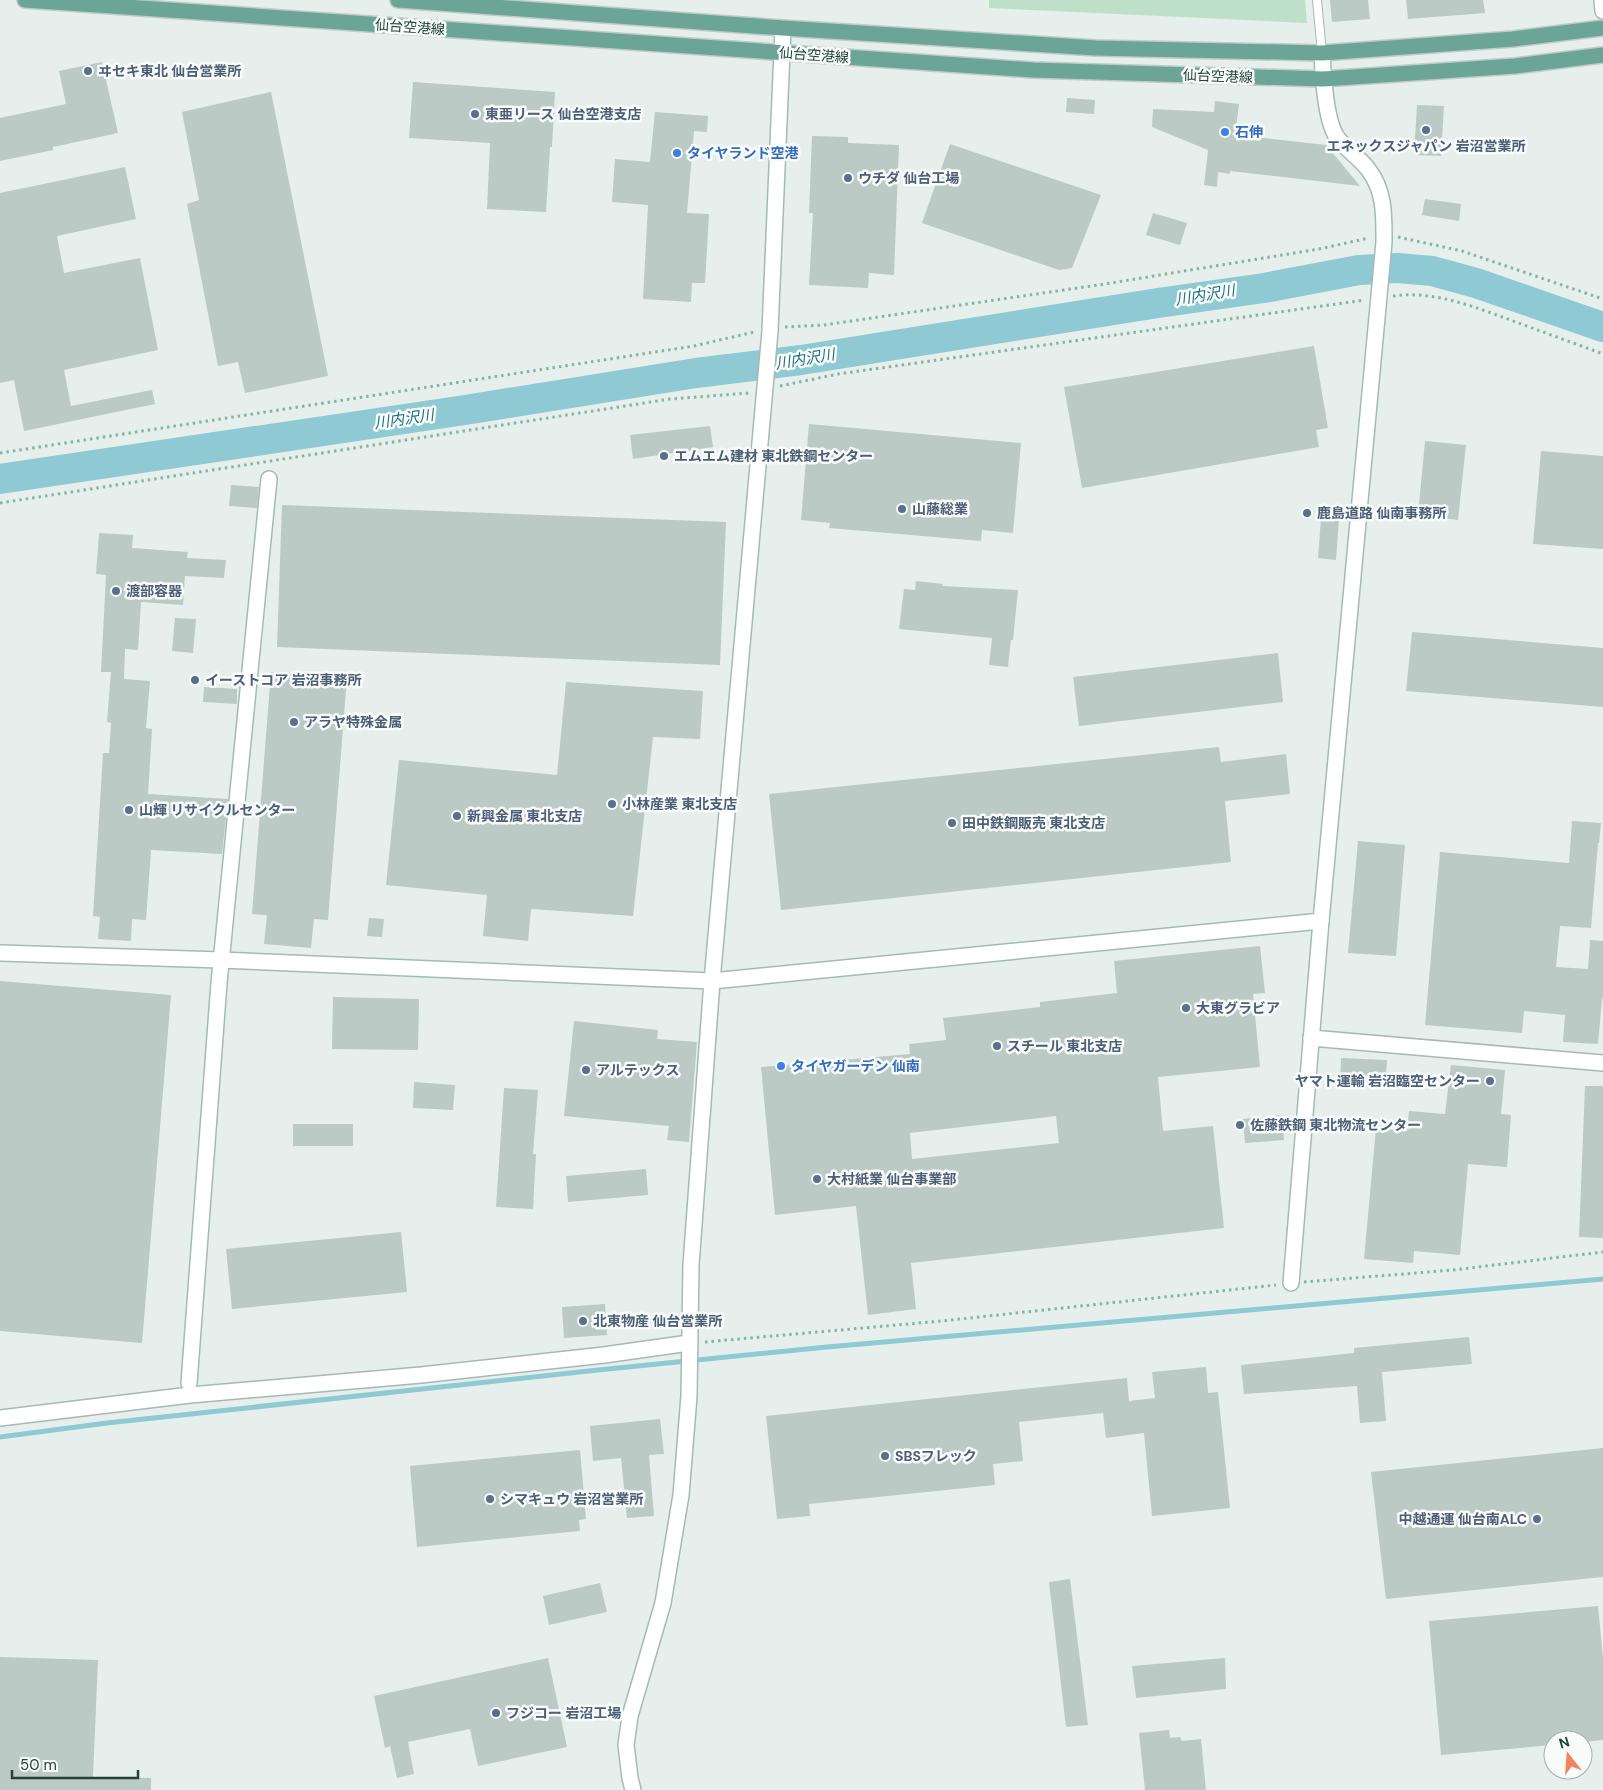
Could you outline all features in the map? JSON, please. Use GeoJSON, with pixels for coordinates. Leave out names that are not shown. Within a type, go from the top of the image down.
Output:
{"type":"FeatureCollection","features":[{"type":"Feature","properties":{"kind":"main road","name":"仙台空港線"},"geometry":{"type":"LineString","coordinates":[[25,0],[1033,70],[1323,79],[1515,66],[1603,56]]}},
{"type":"Feature","properties":{"kind":"main road","name":"仙台空港線"},"geometry":{"type":"LineString","coordinates":[[398,0],[783,28],[1096,48],[1322,53],[1513,39],[1603,28]]}},
{"type":"Feature","properties":{"kind":"street"},"geometry":{"type":"LineString","coordinates":[[1602,0],[1603,11]]}},
{"type":"Feature","properties":{"kind":"street"},"geometry":{"type":"LineString","coordinates":[[633,1790],[626,1745],[630,1716],[663,1603],[681,1495],[689,1396],[691,1265],[712,981],[770,329],[783,28]]}},
{"type":"Feature","properties":{"kind":"street"},"geometry":{"type":"LineString","coordinates":[[1291,1283],[1321,921],[1384,240],[1384,211],[1379,189],[1368,170],[1336,136],[1331,122],[1323,79],[1322,53]]}},
{"type":"Feature","properties":{"kind":"street"},"geometry":{"type":"LineString","coordinates":[[189,1383],[221,960],[269,479]]}},
{"type":"Feature","properties":{"kind":"street"},"geometry":{"type":"LineString","coordinates":[[0,953],[221,960],[712,981],[1321,921]]}},
{"type":"Feature","properties":{"kind":"street"},"geometry":{"type":"LineString","coordinates":[[1311,1038],[1603,1063]]}},
{"type":"Feature","properties":{"kind":"street"},"geometry":{"type":"LineString","coordinates":[[0,1418],[190,1395],[421,1375],[689,1346]]}},
{"type":"Feature","properties":{"kind":"lane"},"geometry":{"type":"LineString","coordinates":[[1317,0],[1322,53]]}},
{"type":"Feature","properties":{"kind":"path"},"geometry":{"type":"LineString","coordinates":[[0,454],[694,346],[770,329],[840,323],[1105,284],[1319,250],[1364,239],[1384,240],[1395,237],[1462,251],[1603,299]]}},
{"type":"Feature","properties":{"kind":"path"},"geometry":{"type":"LineString","coordinates":[[0,503],[670,399],[764,389],[838,374],[1378,295],[1410,295],[1460,302],[1603,354]]}},
{"type":"Feature","properties":{"kind":"path"},"geometry":{"type":"LineString","coordinates":[[689,1346],[1291,1283],[1453,1270],[1603,1252]]}},
{"type":"Feature","properties":{"kind":"green space"},"geometry":{"type":"Polygon","coordinates":[[[989,0],[1305,0],[1307,23],[989,8],[989,0]]]}},
{"type":"Feature","properties":{"kind":"building"},"geometry":{"type":"Polygon","coordinates":[[[1330,0],[1368,0],[1370,19],[1332,22],[1330,0]]]}},
{"type":"Feature","properties":{"kind":"building"},"geometry":{"type":"Polygon","coordinates":[[[1406,0],[1483,0],[1485,13],[1408,19],[1406,0]]]}},
{"type":"Feature","properties":{"kind":"building"},"geometry":{"type":"Polygon","coordinates":[[[102,62],[118,133],[53,147],[53,150],[0,161],[0,118],[66,104],[59,71],[102,62]]]}},
{"type":"Feature","properties":{"kind":"building"},"geometry":{"type":"Polygon","coordinates":[[[413,82],[555,92],[546,212],[487,209],[490,143],[409,138],[413,82]]]}},
{"type":"Feature","properties":{"kind":"building"},"geometry":{"type":"Polygon","coordinates":[[[271,92],[328,376],[245,393],[238,362],[218,366],[187,204],[199,200],[182,112],[271,92]]]}},
{"type":"Feature","properties":{"kind":"building"},"geometry":{"type":"Polygon","coordinates":[[[1067,98],[1095,100],[1094,114],[1066,112],[1067,98]]]}},
{"type":"Feature","properties":{"kind":"building"},"geometry":{"type":"Polygon","coordinates":[[[1215,101],[1239,104],[1235,135],[1326,145],[1360,186],[1230,171],[1230,174],[1218,172],[1217,187],[1204,185],[1208,150],[1152,127],[1153,109],[1214,112],[1215,101]]]}},
{"type":"Feature","properties":{"kind":"building"},"geometry":{"type":"Polygon","coordinates":[[[1417,105],[1444,106],[1441,156],[1414,155],[1417,105]]]}},
{"type":"Feature","properties":{"kind":"building"},"geometry":{"type":"Polygon","coordinates":[[[655,112],[708,116],[707,132],[694,131],[687,213],[709,214],[705,283],[692,283],[691,302],[643,299],[648,205],[612,202],[615,159],[650,162],[655,112]]]}},
{"type":"Feature","properties":{"kind":"building"},"geometry":{"type":"Polygon","coordinates":[[[812,136],[848,137],[848,143],[899,145],[894,275],[869,273],[868,288],[809,285],[813,213],[809,213],[812,136]]]}},
{"type":"Feature","properties":{"kind":"building"},"geometry":{"type":"Polygon","coordinates":[[[950,144],[1101,195],[1072,268],[1059,270],[922,223],[950,144]]]}},
{"type":"Feature","properties":{"kind":"building"},"geometry":{"type":"Polygon","coordinates":[[[125,167],[136,219],[57,236],[64,273],[140,258],[158,350],[64,370],[71,406],[152,390],[155,404],[24,431],[14,380],[0,383],[0,193],[125,167]]]}},
{"type":"Feature","properties":{"kind":"building"},"geometry":{"type":"Polygon","coordinates":[[[1425,199],[1461,204],[1459,221],[1422,215],[1425,199]]]}},
{"type":"Feature","properties":{"kind":"building"},"geometry":{"type":"Polygon","coordinates":[[[1153,213],[1187,223],[1180,245],[1146,235],[1153,213]]]}},
{"type":"Feature","properties":{"kind":"building"},"geometry":{"type":"Polygon","coordinates":[[[1314,346],[1328,428],[1316,430],[1319,447],[1082,488],[1064,387],[1314,346]]]}},
{"type":"Feature","properties":{"kind":"building"},"geometry":{"type":"Polygon","coordinates":[[[809,424],[1021,443],[1013,533],[982,530],[981,541],[829,528],[830,523],[801,520],[809,424]]]}},
{"type":"Feature","properties":{"kind":"building"},"geometry":{"type":"Polygon","coordinates":[[[710,426],[713,447],[633,459],[630,435],[710,426]]]}},
{"type":"Feature","properties":{"kind":"building"},"geometry":{"type":"Polygon","coordinates":[[[1425,441],[1466,445],[1458,520],[1418,515],[1425,441]]]}},
{"type":"Feature","properties":{"kind":"building"},"geometry":{"type":"Polygon","coordinates":[[[1541,451],[1603,456],[1603,549],[1533,544],[1541,451]]]}},
{"type":"Feature","properties":{"kind":"building"},"geometry":{"type":"Polygon","coordinates":[[[231,485],[259,487],[257,508],[229,506],[231,485]]]}},
{"type":"Feature","properties":{"kind":"building"},"geometry":{"type":"Polygon","coordinates":[[[282,505],[726,522],[720,665],[277,647],[282,505]]]}},
{"type":"Feature","properties":{"kind":"building"},"geometry":{"type":"Polygon","coordinates":[[[1322,505],[1340,506],[1336,560],[1318,558],[1322,505]]]}},
{"type":"Feature","properties":{"kind":"building"},"geometry":{"type":"Polygon","coordinates":[[[99,533],[133,535],[132,548],[188,552],[187,558],[226,560],[224,578],[185,576],[183,605],[141,602],[138,650],[125,649],[124,679],[150,681],[146,728],[152,729],[148,794],[228,799],[222,854],[151,850],[146,920],[132,919],[131,941],[98,939],[100,917],[93,916],[103,753],[109,753],[111,723],[107,722],[111,672],[101,672],[106,575],[96,574],[99,533]]]}},
{"type":"Feature","properties":{"kind":"building"},"geometry":{"type":"Polygon","coordinates":[[[916,581],[943,584],[942,586],[1018,590],[1008,667],[989,665],[992,638],[899,629],[904,589],[915,590],[916,581]]]}},
{"type":"Feature","properties":{"kind":"building"},"geometry":{"type":"Polygon","coordinates":[[[175,618],[196,619],[193,653],[172,651],[175,618]]]}},
{"type":"Feature","properties":{"kind":"building"},"geometry":{"type":"Polygon","coordinates":[[[1412,632],[1603,648],[1603,707],[1406,691],[1412,632]]]}},
{"type":"Feature","properties":{"kind":"building"},"geometry":{"type":"Polygon","coordinates":[[[1278,653],[1283,702],[1079,726],[1073,677],[1278,653]]]}},
{"type":"Feature","properties":{"kind":"building"},"geometry":{"type":"Polygon","coordinates":[[[271,672],[347,677],[328,920],[314,919],[311,948],[264,944],[267,915],[252,914],[271,672]]]}},
{"type":"Feature","properties":{"kind":"building"},"geometry":{"type":"Polygon","coordinates":[[[566,682],[703,691],[700,739],[653,737],[633,916],[531,909],[528,941],[483,936],[487,895],[386,885],[399,760],[557,775],[566,682]]]}},
{"type":"Feature","properties":{"kind":"building"},"geometry":{"type":"Polygon","coordinates":[[[204,687],[237,689],[237,704],[203,702],[204,687]]]}},
{"type":"Feature","properties":{"kind":"building"},"geometry":{"type":"Polygon","coordinates":[[[1219,747],[1221,762],[1286,754],[1290,794],[1225,801],[1231,862],[781,910],[769,794],[1219,747]]]}},
{"type":"Feature","properties":{"kind":"building"},"geometry":{"type":"Polygon","coordinates":[[[1572,821],[1601,823],[1591,928],[1560,926],[1556,967],[1588,969],[1590,940],[1603,941],[1603,999],[1598,1044],[1563,1042],[1565,1015],[1524,1011],[1522,1033],[1425,1025],[1440,852],[1569,863],[1572,821]]]}},
{"type":"Feature","properties":{"kind":"building"},"geometry":{"type":"Polygon","coordinates":[[[1358,841],[1405,845],[1396,956],[1348,953],[1358,841]]]}},
{"type":"Feature","properties":{"kind":"building"},"geometry":{"type":"Polygon","coordinates":[[[369,918],[384,919],[382,937],[367,936],[369,918]]]}},
{"type":"Feature","properties":{"kind":"building"},"geometry":{"type":"Polygon","coordinates":[[[1260,946],[1265,993],[1253,994],[1260,1067],[1158,1077],[1163,1131],[1213,1126],[1224,1228],[911,1263],[916,1309],[868,1315],[856,1206],[775,1215],[761,1067],[910,1054],[909,1044],[946,1040],[943,1018],[1040,1007],[1040,1002],[1117,993],[1114,961],[1260,946]],[[1056,1116],[910,1133],[912,1159],[1059,1143],[1056,1116]]]}},
{"type":"Feature","properties":{"kind":"building"},"geometry":{"type":"Polygon","coordinates":[[[0,981],[171,995],[142,1343],[0,1331],[0,981]]]}},
{"type":"Feature","properties":{"kind":"building"},"geometry":{"type":"Polygon","coordinates":[[[333,997],[419,999],[418,1050],[332,1049],[333,997]]]}},
{"type":"Feature","properties":{"kind":"building"},"geometry":{"type":"Polygon","coordinates":[[[574,1021],[658,1030],[657,1039],[697,1042],[689,1142],[667,1140],[669,1126],[564,1116],[574,1021]]]}},
{"type":"Feature","properties":{"kind":"building"},"geometry":{"type":"Polygon","coordinates":[[[1341,1058],[1387,1060],[1385,1088],[1340,1086],[1341,1058]]]}},
{"type":"Feature","properties":{"kind":"building"},"geometry":{"type":"Polygon","coordinates":[[[1451,1065],[1505,1070],[1501,1114],[1511,1115],[1507,1167],[1468,1164],[1460,1255],[1414,1251],[1413,1263],[1364,1259],[1376,1128],[1407,1131],[1409,1111],[1445,1114],[1451,1065]]]}},
{"type":"Feature","properties":{"kind":"building"},"geometry":{"type":"Polygon","coordinates":[[[414,1082],[455,1085],[453,1110],[413,1108],[414,1082]]]}},
{"type":"Feature","properties":{"kind":"building"},"geometry":{"type":"Polygon","coordinates":[[[1585,1086],[1603,1086],[1603,1238],[1579,1237],[1585,1086]]]}},
{"type":"Feature","properties":{"kind":"building"},"geometry":{"type":"Polygon","coordinates":[[[504,1088],[538,1090],[533,1154],[536,1154],[533,1209],[496,1207],[504,1088]]]}},
{"type":"Feature","properties":{"kind":"building"},"geometry":{"type":"Polygon","coordinates":[[[1282,1115],[1284,1140],[1245,1143],[1243,1119],[1282,1115]]]}},
{"type":"Feature","properties":{"kind":"building"},"geometry":{"type":"Polygon","coordinates":[[[293,1124],[353,1124],[353,1146],[293,1146],[293,1124]]]}},
{"type":"Feature","properties":{"kind":"building"},"geometry":{"type":"Polygon","coordinates":[[[646,1169],[648,1195],[568,1202],[566,1176],[646,1169]]]}},
{"type":"Feature","properties":{"kind":"building"},"geometry":{"type":"Polygon","coordinates":[[[401,1232],[407,1292],[232,1309],[226,1249],[401,1232]]]}},
{"type":"Feature","properties":{"kind":"building"},"geometry":{"type":"Polygon","coordinates":[[[605,1304],[607,1335],[564,1338],[562,1307],[605,1304]]]}},
{"type":"Feature","properties":{"kind":"building"},"geometry":{"type":"Polygon","coordinates":[[[1469,1337],[1472,1364],[1382,1372],[1386,1421],[1360,1423],[1357,1386],[1244,1394],[1241,1365],[1354,1353],[1354,1348],[1469,1337]]]}},
{"type":"Feature","properties":{"kind":"building"},"geometry":{"type":"Polygon","coordinates":[[[1206,1367],[1208,1393],[1218,1392],[1230,1508],[1152,1516],[1144,1433],[1106,1438],[1103,1413],[1019,1422],[1023,1461],[993,1464],[995,1485],[809,1504],[810,1516],[777,1519],[766,1416],[1127,1378],[1129,1401],[1155,1398],[1152,1372],[1206,1367]]]}},
{"type":"Feature","properties":{"kind":"building"},"geometry":{"type":"Polygon","coordinates":[[[660,1419],[664,1454],[649,1455],[654,1516],[627,1518],[621,1458],[593,1461],[590,1426],[660,1419]]]}},
{"type":"Feature","properties":{"kind":"building"},"geometry":{"type":"Polygon","coordinates":[[[1603,1448],[1603,1577],[1386,1599],[1371,1472],[1603,1448]]]}},
{"type":"Feature","properties":{"kind":"building"},"geometry":{"type":"Polygon","coordinates":[[[580,1450],[586,1519],[579,1520],[580,1531],[417,1547],[410,1466],[580,1450]]]}},
{"type":"Feature","properties":{"kind":"building"},"geometry":{"type":"Polygon","coordinates":[[[1070,1579],[1088,1725],[1066,1727],[1049,1582],[1070,1579]]]}},
{"type":"Feature","properties":{"kind":"building"},"geometry":{"type":"Polygon","coordinates":[[[600,1583],[607,1612],[549,1625],[543,1596],[600,1583]]]}},
{"type":"Feature","properties":{"kind":"building"},"geometry":{"type":"Polygon","coordinates":[[[1598,1606],[1603,1658],[1603,1740],[1593,1741],[1593,1730],[1543,1730],[1543,1746],[1441,1755],[1429,1621],[1598,1606]]]}},
{"type":"Feature","properties":{"kind":"building"},"geometry":{"type":"Polygon","coordinates":[[[0,1657],[98,1660],[93,1777],[151,1778],[151,1790],[0,1790],[0,1657]]]}},
{"type":"Feature","properties":{"kind":"building"},"geometry":{"type":"Polygon","coordinates":[[[548,1658],[567,1747],[478,1766],[470,1729],[408,1742],[414,1774],[397,1778],[390,1746],[385,1748],[374,1696],[548,1658]]]}},
{"type":"Feature","properties":{"kind":"building"},"geometry":{"type":"Polygon","coordinates":[[[1225,1658],[1226,1689],[1136,1698],[1132,1666],[1225,1658]]]}},
{"type":"Feature","properties":{"kind":"building"},"geometry":{"type":"Polygon","coordinates":[[[1169,1730],[1170,1738],[1180,1737],[1182,1741],[1201,1739],[1206,1790],[1145,1790],[1139,1733],[1169,1730]]]}},
{"type":"Feature","properties":{"kind":"waterway","name":"川内沢川"},"geometry":{"type":"LineString","coordinates":[[0,479],[465,410],[696,373],[801,360],[1264,288],[1359,270],[1398,268],[1432,271],[1476,283],[1603,327]]}},
{"type":"Feature","properties":{"kind":"waterway"},"geometry":{"type":"LineString","coordinates":[[0,1437],[107,1423],[827,1347],[1603,1279]]}},
{"type":"Feature","properties":{"kind":"place","name":"ヰセキ東北 仙台営業所"},"geometry":{"type":"Point","coordinates":[88,71]}},
{"type":"Feature","properties":{"kind":"place","name":"東亜リース 仙台空港支店"},"geometry":{"type":"Point","coordinates":[475,114]}},
{"type":"Feature","properties":{"kind":"place","name":"エネックスジャパン 岩沼営業所"},"geometry":{"type":"Point","coordinates":[1426,130]}},
{"type":"Feature","properties":{"kind":"place","name":"石伸"},"geometry":{"type":"Point","coordinates":[1225,132]}},
{"type":"Feature","properties":{"kind":"place","name":"タイヤランド空港"},"geometry":{"type":"Point","coordinates":[677,153]}},
{"type":"Feature","properties":{"kind":"place","name":"ウチダ 仙台工場"},"geometry":{"type":"Point","coordinates":[848,178]}},
{"type":"Feature","properties":{"kind":"place","name":"エムエム建材 東北鉄鋼センター"},"geometry":{"type":"Point","coordinates":[664,456]}},
{"type":"Feature","properties":{"kind":"place","name":"山藤総業"},"geometry":{"type":"Point","coordinates":[902,509]}},
{"type":"Feature","properties":{"kind":"place","name":"鹿島道路 仙南事務所"},"geometry":{"type":"Point","coordinates":[1307,513]}},
{"type":"Feature","properties":{"kind":"place","name":"渡部容器"},"geometry":{"type":"Point","coordinates":[116,591]}},
{"type":"Feature","properties":{"kind":"place","name":"イーストコア 岩沼事務所"},"geometry":{"type":"Point","coordinates":[195,680]}},
{"type":"Feature","properties":{"kind":"place","name":"アラヤ特殊金属"},"geometry":{"type":"Point","coordinates":[294,722]}},
{"type":"Feature","properties":{"kind":"place","name":"小林産業 東北支店"},"geometry":{"type":"Point","coordinates":[612,804]}},
{"type":"Feature","properties":{"kind":"place","name":"山輝 リサイクルセンター"},"geometry":{"type":"Point","coordinates":[129,810]}},
{"type":"Feature","properties":{"kind":"place","name":"新興金属 東北支店"},"geometry":{"type":"Point","coordinates":[457,816]}},
{"type":"Feature","properties":{"kind":"place","name":"田中鉄鋼販売 東北支店"},"geometry":{"type":"Point","coordinates":[952,823]}},
{"type":"Feature","properties":{"kind":"place","name":"大東グラビア"},"geometry":{"type":"Point","coordinates":[1186,1008]}},
{"type":"Feature","properties":{"kind":"place","name":"スチール 東北支店"},"geometry":{"type":"Point","coordinates":[997,1046]}},
{"type":"Feature","properties":{"kind":"place","name":"タイヤガーデン 仙南"},"geometry":{"type":"Point","coordinates":[781,1066]}},
{"type":"Feature","properties":{"kind":"place","name":"アルテックス"},"geometry":{"type":"Point","coordinates":[586,1070]}},
{"type":"Feature","properties":{"kind":"place","name":"ヤマト運輸 岩沼臨空センター"},"geometry":{"type":"Point","coordinates":[1490,1081]}},
{"type":"Feature","properties":{"kind":"place","name":"佐藤鉄鋼 東北物流センター"},"geometry":{"type":"Point","coordinates":[1240,1125]}},
{"type":"Feature","properties":{"kind":"place","name":"大村紙業 仙台事業部"},"geometry":{"type":"Point","coordinates":[817,1179]}},
{"type":"Feature","properties":{"kind":"place","name":"北東物産 仙台営業所"},"geometry":{"type":"Point","coordinates":[583,1321]}},
{"type":"Feature","properties":{"kind":"place","name":"SBSフレック"},"geometry":{"type":"Point","coordinates":[885,1456]}},
{"type":"Feature","properties":{"kind":"place","name":"シマキュウ 岩沼営業所"},"geometry":{"type":"Point","coordinates":[490,1499]}},
{"type":"Feature","properties":{"kind":"place","name":"中越通運 仙台南ALC"},"geometry":{"type":"Point","coordinates":[1537,1519]}},
{"type":"Feature","properties":{"kind":"place","name":"フジコー 岩沼工場"},"geometry":{"type":"Point","coordinates":[496,1713]}}]}
